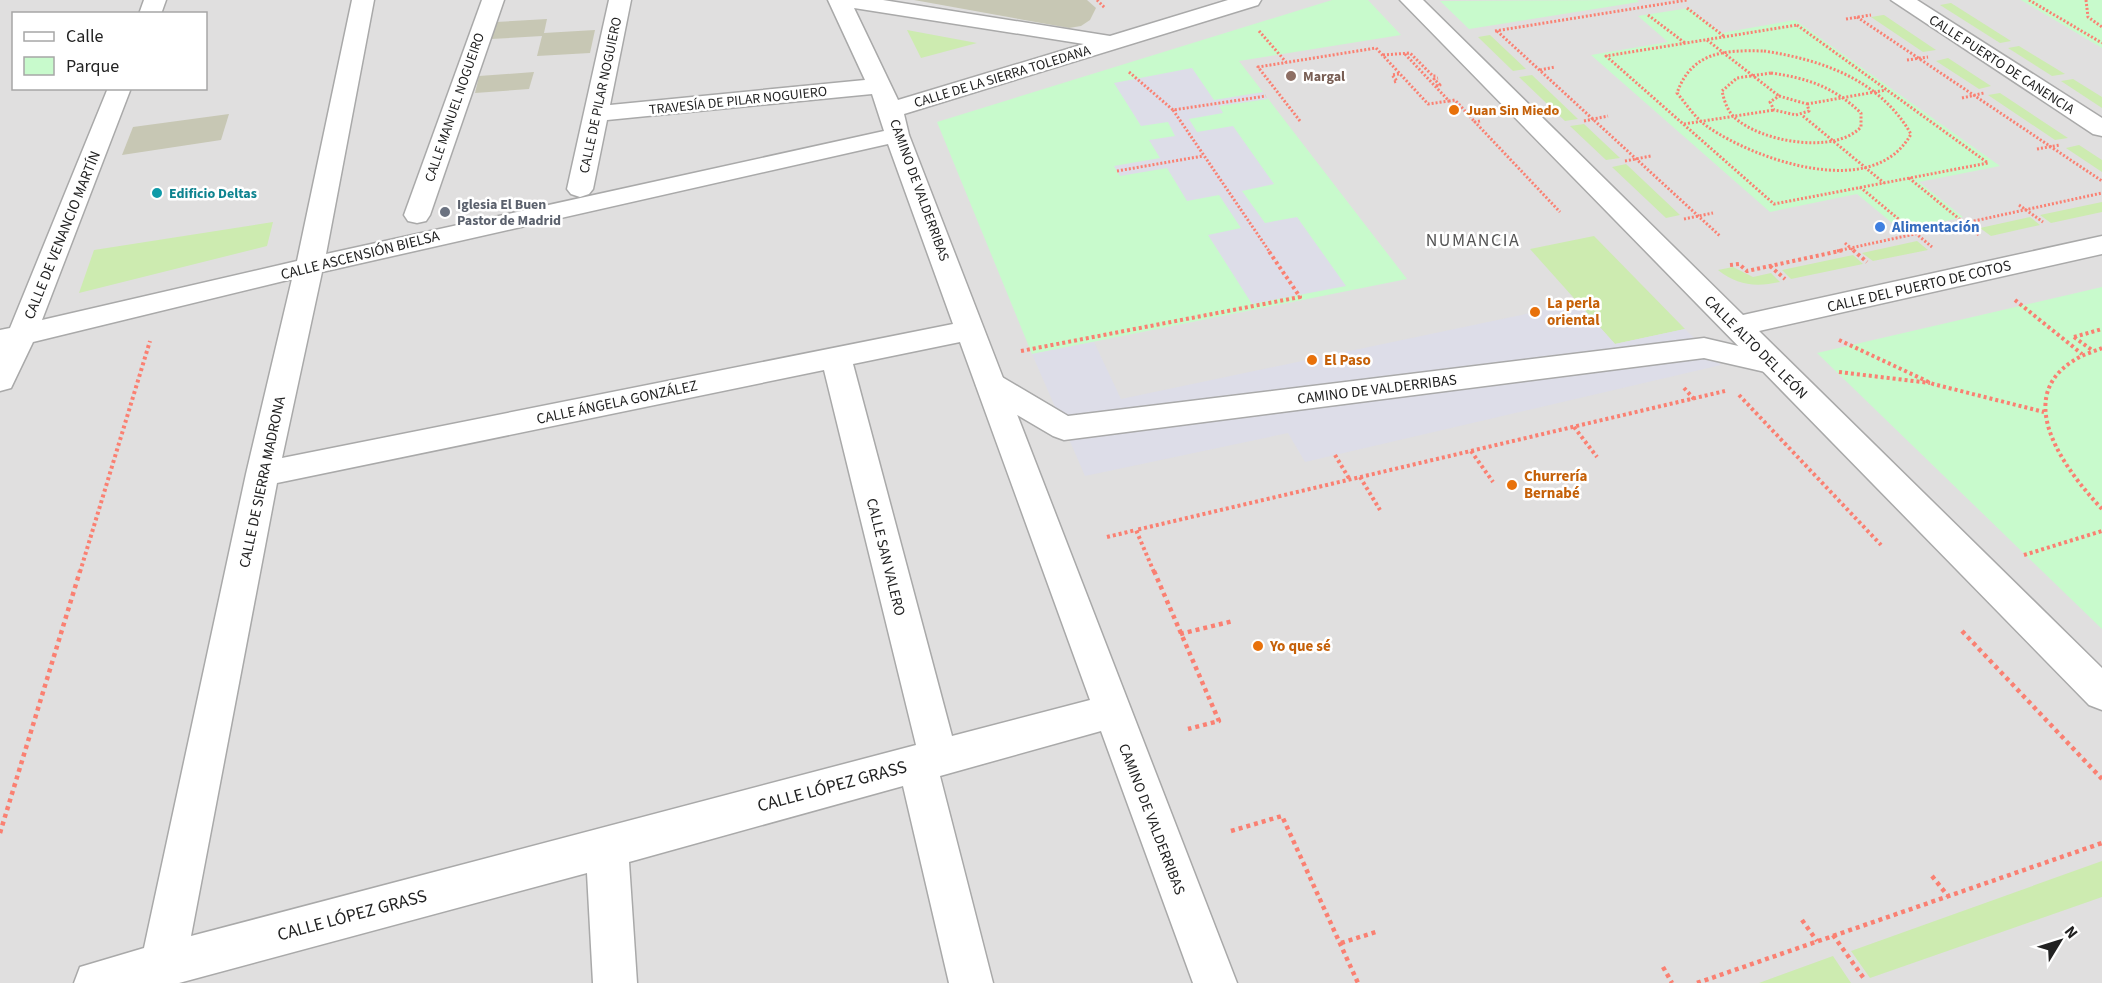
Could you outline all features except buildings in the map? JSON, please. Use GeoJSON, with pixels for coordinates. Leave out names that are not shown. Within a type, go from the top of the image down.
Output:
{"type":"FeatureCollection","features":[{"type":"Feature","properties":{"kind":"street","name":"CALLE DE SIERRA MADRONA"},"geometry":{"type":"LineString","coordinates":[[163,965],[262,474],[309,268],[363,0]]}},
{"type":"Feature","properties":{"kind":"street","name":"CALLE MANUEL NOGUEIRO"},"geometry":{"type":"LineString","coordinates":[[417,215],[493,0]]}},
{"type":"Feature","properties":{"kind":"street","name":"CALLE DE PILAR NOGUIERO"},"geometry":{"type":"LineString","coordinates":[[580,189],[620,0]]}},
{"type":"Feature","properties":{"kind":"street","name":"CALLE DE LA SIERRA TOLEDANA"},"geometry":{"type":"LineString","coordinates":[[840,0],[1113,42]]}},
{"type":"Feature","properties":{"kind":"street","name":"CAMINO DE VALDERRIBAS"},"geometry":{"type":"LineString","coordinates":[[840,0],[890,110],[1111,711],[1215,983]]}},
{"type":"Feature","properties":{"kind":"street","name":"CALLE DE LA SIERRA TOLEDANA"},"geometry":{"type":"LineString","coordinates":[[890,110],[1250,0]]}},
{"type":"Feature","properties":{"kind":"street","name":"CALLE ALTO DEL LEÓN"},"geometry":{"type":"LineString","coordinates":[[1411,0],[2102,693]]}},
{"type":"Feature","properties":{"kind":"street","name":"CALLE PUERTO DE CANENCIA"},"geometry":{"type":"LineString","coordinates":[[1902,0],[2102,129]]}},
{"type":"Feature","properties":{"kind":"street","name":"CALLE DE VENANCIO MARTÍN"},"geometry":{"type":"LineString","coordinates":[[0,380],[11,337],[119,90]]}},
{"type":"Feature","properties":{"kind":"street","name":"CALLE ASCENSIÓN BIELSA"},"geometry":{"type":"LineString","coordinates":[[11,337],[576,204],[890,110]]}},
{"type":"Feature","properties":{"kind":"street","name":"TRAVESÍA DE PILAR NOGUIERO"},"geometry":{"type":"LineString","coordinates":[[595,114],[890,110]]}},
{"type":"Feature","properties":{"kind":"street","name":"CALLE DEL PUERTO DE COTOS"},"geometry":{"type":"LineString","coordinates":[[1737,326],[2102,245]]}},
{"type":"Feature","properties":{"kind":"street","name":"CAMINO DE VALDERRIBAS"},"geometry":{"type":"LineString","coordinates":[[981,358],[1064,428],[1704,348],[1774,364]]}},
{"type":"Feature","properties":{"kind":"street","name":"CALLE ÁNGELA GONZÁLEZ"},"geometry":{"type":"LineString","coordinates":[[262,474],[836,357],[981,358]]}},
{"type":"Feature","properties":{"kind":"street","name":"CALLE SAN VALERO"},"geometry":{"type":"LineString","coordinates":[[836,357],[927,760]]}},
{"type":"Feature","properties":{"kind":"street","name":"CALLE LÓPEZ GRASS"},"geometry":{"type":"LineString","coordinates":[[96,983],[607,848],[1111,711]]}},
{"type":"Feature","properties":{"kind":"street","name":"CALLE LÓPEZ GRASS"},"geometry":{"type":"LineString","coordinates":[[927,760],[970,983]]}},
{"type":"Feature","properties":{"kind":"street"},"geometry":{"type":"LineString","coordinates":[[607,848],[615,983]]}},
{"type":"Feature","properties":{"kind":"path"},"geometry":{"type":"LineString","coordinates":[[1652,0],[1657,5]]}},
{"type":"Feature","properties":{"kind":"path"},"geometry":{"type":"LineString","coordinates":[[1687,0],[1497,31],[1720,236]]}},
{"type":"Feature","properties":{"kind":"path"},"geometry":{"type":"LineString","coordinates":[[2029,0],[2102,43]]}},
{"type":"Feature","properties":{"kind":"path"},"geometry":{"type":"LineString","coordinates":[[2086,0],[2088,17],[2102,27]]}},
{"type":"Feature","properties":{"kind":"path"},"geometry":{"type":"LineString","coordinates":[[1687,8],[1725,37]]}},
{"type":"Feature","properties":{"kind":"path"},"geometry":{"type":"LineString","coordinates":[[1648,15],[1685,43]]}},
{"type":"Feature","properties":{"kind":"path"},"geometry":{"type":"LineString","coordinates":[[1857,17],[2102,181]]}},
{"type":"Feature","properties":{"kind":"path"},"geometry":{"type":"LineString","coordinates":[[1797,25],[1988,163],[1773,204],[1606,56],[1725,37],[1797,25]]}},
{"type":"Feature","properties":{"kind":"path"},"geometry":{"type":"LineString","coordinates":[[1258,30],[1286,62]]}},
{"type":"Feature","properties":{"kind":"path"},"geometry":{"type":"LineString","coordinates":[[1706,40],[1779,96],[1807,104],[1887,89]]}},
{"type":"Feature","properties":{"kind":"path"},"geometry":{"type":"LineString","coordinates":[[1300,121],[1258,67],[1376,48],[1428,104],[1455,100],[1560,212]]}},
{"type":"Feature","properties":{"kind":"path"},"geometry":{"type":"LineString","coordinates":[[1764,51],[1809,58],[1832,66],[1875,91],[1906,120],[1911,134],[1900,153],[1887,160],[1834,171],[1802,169],[1748,150],[1701,122],[1677,93],[1679,82],[1691,64],[1721,52],[1764,51]]}},
{"type":"Feature","properties":{"kind":"path"},"geometry":{"type":"LineString","coordinates":[[1383,55],[1404,54],[1449,101]]}},
{"type":"Feature","properties":{"kind":"path"},"geometry":{"type":"LineString","coordinates":[[1540,70],[1555,67]]}},
{"type":"Feature","properties":{"kind":"path"},"geometry":{"type":"LineString","coordinates":[[1394,81],[1397,81],[1392,75],[1400,74]]}},
{"type":"Feature","properties":{"kind":"path"},"geometry":{"type":"LineString","coordinates":[[1750,74],[1798,76],[1820,82],[1845,97],[1861,113],[1860,127],[1850,137],[1835,142],[1801,142],[1777,137],[1734,117],[1722,92],[1726,84],[1735,78],[1750,74]]}},
{"type":"Feature","properties":{"kind":"path"},"geometry":{"type":"LineString","coordinates":[[981,358],[1300,297],[1173,110],[1136,77]]}},
{"type":"Feature","properties":{"kind":"path"},"geometry":{"type":"LineString","coordinates":[[1173,110],[1266,96]]}},
{"type":"Feature","properties":{"kind":"path"},"geometry":{"type":"LineString","coordinates":[[1774,110],[1770,102],[1779,96]]}},
{"type":"Feature","properties":{"kind":"path"},"geometry":{"type":"LineString","coordinates":[[1803,116],[1809,111],[1807,104]]}},
{"type":"Feature","properties":{"kind":"path"},"geometry":{"type":"LineString","coordinates":[[1683,124],[1774,110],[1790,116],[1803,116],[1884,183]]}},
{"type":"Feature","properties":{"kind":"path"},"geometry":{"type":"LineString","coordinates":[[1593,119],[1608,116]]}},
{"type":"Feature","properties":{"kind":"path"},"geometry":{"type":"LineString","coordinates":[[1475,122],[1481,120]]}},
{"type":"Feature","properties":{"kind":"path"},"geometry":{"type":"LineString","coordinates":[[1117,171],[1203,156]]}},
{"type":"Feature","properties":{"kind":"path"},"geometry":{"type":"LineString","coordinates":[[1636,159],[1651,156]]}},
{"type":"Feature","properties":{"kind":"path"},"geometry":{"type":"LineString","coordinates":[[1909,178],[1964,223]]}},
{"type":"Feature","properties":{"kind":"path"},"geometry":{"type":"LineString","coordinates":[[1860,187],[1916,234]]}},
{"type":"Feature","properties":{"kind":"path"},"geometry":{"type":"LineString","coordinates":[[1685,275],[1739,264],[1747,271],[2102,193]]}},
{"type":"Feature","properties":{"kind":"path"},"geometry":{"type":"LineString","coordinates":[[1699,216],[1713,213]]}},
{"type":"Feature","properties":{"kind":"path"},"geometry":{"type":"LineString","coordinates":[[1979,273],[2082,354]]}},
{"type":"Feature","properties":{"kind":"path"},"geometry":{"type":"LineString","coordinates":[[0,833],[162,303]]}},
{"type":"Feature","properties":{"kind":"path"},"geometry":{"type":"LineString","coordinates":[[2093,351],[2074,336],[2102,329]]}},
{"type":"Feature","properties":{"kind":"path"},"geometry":{"type":"LineString","coordinates":[[1833,337],[1933,384]]}},
{"type":"Feature","properties":{"kind":"path"},"geometry":{"type":"LineString","coordinates":[[2102,348],[2082,354],[2054,376],[2046,393],[2044,412],[2050,438],[2064,466],[2102,509]]}},
{"type":"Feature","properties":{"kind":"path"},"geometry":{"type":"LineString","coordinates":[[1831,371],[1933,384],[2044,412]]}},
{"type":"Feature","properties":{"kind":"path"},"geometry":{"type":"LineString","coordinates":[[1107,537],[1734,389],[1881,544]]}},
{"type":"Feature","properties":{"kind":"path"},"geometry":{"type":"LineString","coordinates":[[1574,427],[1597,457]]}},
{"type":"Feature","properties":{"kind":"path"},"geometry":{"type":"LineString","coordinates":[[1471,451],[1493,482]]}},
{"type":"Feature","properties":{"kind":"path"},"geometry":{"type":"LineString","coordinates":[[1335,455],[1350,480]]}},
{"type":"Feature","properties":{"kind":"path"},"geometry":{"type":"LineString","coordinates":[[1808,475],[1814,474]]}},
{"type":"Feature","properties":{"kind":"path"},"geometry":{"type":"LineString","coordinates":[[1360,477],[1380,510]]}},
{"type":"Feature","properties":{"kind":"path"},"geometry":{"type":"LineString","coordinates":[[1136,530],[1219,721],[1188,729]]}},
{"type":"Feature","properties":{"kind":"path"},"geometry":{"type":"LineString","coordinates":[[1977,568],[2102,531]]}},
{"type":"Feature","properties":{"kind":"path"},"geometry":{"type":"LineString","coordinates":[[1180,634],[1233,621]]}},
{"type":"Feature","properties":{"kind":"path"},"geometry":{"type":"LineString","coordinates":[[1962,631],[2042,719],[2102,779]]}},
{"type":"Feature","properties":{"kind":"path"},"geometry":{"type":"LineString","coordinates":[[1231,831],[1282,816],[1358,983]]}},
{"type":"Feature","properties":{"kind":"path"},"geometry":{"type":"LineString","coordinates":[[1697,983],[2102,843]]}},
{"type":"Feature","properties":{"kind":"path"},"geometry":{"type":"LineString","coordinates":[[1932,876],[1948,896]]}},
{"type":"Feature","properties":{"kind":"path"},"geometry":{"type":"LineString","coordinates":[[1802,920],[1817,941]]}},
{"type":"Feature","properties":{"kind":"path"},"geometry":{"type":"LineString","coordinates":[[1341,943],[1379,931]]}},
{"type":"Feature","properties":{"kind":"path"},"geometry":{"type":"LineString","coordinates":[[1833,935],[1865,980]]}},
{"type":"Feature","properties":{"kind":"path"},"geometry":{"type":"LineString","coordinates":[[1662,967],[1672,983]]}},
{"type":"Feature","properties":{"kind":"shaded area"},"geometry":{"type":"Polygon","coordinates":[[[0,0],[2102,0],[2102,983],[0,983],[0,0]]]}},
{"type":"Feature","properties":{"kind":"shaded area"},"geometry":{"type":"Polygon","coordinates":[[[914,0],[1087,0],[1096,8],[1090,20],[1081,26],[1069,28],[914,0]]]}},
{"type":"Feature","properties":{"kind":"shaded area"},"geometry":{"type":"Polygon","coordinates":[[[547,19],[544,33],[595,30],[590,53],[537,56],[542,36],[491,39],[496,22],[547,19]]]}},
{"type":"Feature","properties":{"kind":"shaded area"},"geometry":{"type":"Polygon","coordinates":[[[1192,68],[1214,100],[1263,92],[1268,99],[1219,106],[1223,113],[1189,119],[1197,132],[1233,126],[1274,184],[1242,191],[1265,223],[1297,217],[1346,286],[1252,304],[1208,235],[1241,228],[1219,195],[1187,201],[1167,168],[1120,176],[1114,166],[1160,158],[1149,140],[1175,136],[1168,122],[1141,126],[1114,83],[1192,68]]]}},
{"type":"Feature","properties":{"kind":"shaded area"},"geometry":{"type":"Polygon","coordinates":[[[534,72],[529,89],[475,93],[479,76],[534,72]]]}},
{"type":"Feature","properties":{"kind":"shaded area"},"geometry":{"type":"Polygon","coordinates":[[[229,114],[221,140],[122,155],[133,127],[229,114]]]}},
{"type":"Feature","properties":{"kind":"shaded area"},"geometry":{"type":"Polygon","coordinates":[[[1578,303],[1615,344],[1685,329],[1721,365],[1305,462],[1288,433],[1085,476],[1032,354],[1094,342],[1121,399],[1578,303]]]}},
{"type":"Feature","properties":{"kind":"green space"},"geometry":{"type":"Polygon","coordinates":[[[1332,0],[1368,0],[1401,35],[1239,61],[1407,279],[1032,354],[937,122],[1332,0]]]}},
{"type":"Feature","properties":{"kind":"green space"},"geometry":{"type":"Polygon","coordinates":[[[1637,0],[1639,2],[1469,29],[1440,1],[1637,0]]]}},
{"type":"Feature","properties":{"kind":"green space"},"geometry":{"type":"Polygon","coordinates":[[[2021,0],[2102,0],[2102,48],[2021,0]]]}},
{"type":"Feature","properties":{"kind":"green space"},"geometry":{"type":"Polygon","coordinates":[[[1951,3],[2011,41],[2000,43],[1940,5],[1951,3]]]}},
{"type":"Feature","properties":{"kind":"green space"},"geometry":{"type":"Polygon","coordinates":[[[1689,8],[1721,33],[1795,20],[2000,166],[1919,182],[1963,217],[1902,231],[1857,194],[1770,212],[1591,55],[1668,42],[1638,16],[1689,8]]]}},
{"type":"Feature","properties":{"kind":"green space"},"geometry":{"type":"Polygon","coordinates":[[[1884,15],[1936,50],[1923,52],[1871,17],[1884,15]]]}},
{"type":"Feature","properties":{"kind":"green space"},"geometry":{"type":"Polygon","coordinates":[[[907,30],[977,43],[921,58],[907,30]]]}},
{"type":"Feature","properties":{"kind":"green space"},"geometry":{"type":"Polygon","coordinates":[[[1490,35],[1526,69],[1513,71],[1478,37],[1490,35]]]}},
{"type":"Feature","properties":{"kind":"green space"},"geometry":{"type":"Polygon","coordinates":[[[2019,46],[2065,74],[2052,76],[2008,48],[2019,46]]]}},
{"type":"Feature","properties":{"kind":"green space"},"geometry":{"type":"Polygon","coordinates":[[[1948,58],[1991,86],[1979,89],[1936,61],[1948,58]]]}},
{"type":"Feature","properties":{"kind":"green space"},"geometry":{"type":"Polygon","coordinates":[[[1532,75],[1578,119],[1565,121],[1519,77],[1532,75]]]}},
{"type":"Feature","properties":{"kind":"green space"},"geometry":{"type":"Polygon","coordinates":[[[2073,79],[2102,97],[2102,108],[2061,81],[2073,79]]]}},
{"type":"Feature","properties":{"kind":"green space"},"geometry":{"type":"Polygon","coordinates":[[[2000,93],[2068,138],[2055,140],[1988,95],[2000,93]]]}},
{"type":"Feature","properties":{"kind":"green space"},"geometry":{"type":"Polygon","coordinates":[[[1584,124],[1620,158],[1606,160],[1570,126],[1584,124]]]}},
{"type":"Feature","properties":{"kind":"green space"},"geometry":{"type":"Polygon","coordinates":[[[2079,145],[2102,160],[2102,172],[2066,148],[2079,145]]]}},
{"type":"Feature","properties":{"kind":"green space"},"geometry":{"type":"Polygon","coordinates":[[[1626,164],[1680,215],[1666,218],[1612,167],[1626,164]]]}},
{"type":"Feature","properties":{"kind":"green space"},"geometry":{"type":"Polygon","coordinates":[[[2102,202],[2102,212],[2051,223],[2040,215],[2102,202]]]}},
{"type":"Feature","properties":{"kind":"green space"},"geometry":{"type":"Polygon","coordinates":[[[2030,217],[2040,225],[1991,236],[1980,228],[2030,217]]]}},
{"type":"Feature","properties":{"kind":"green space"},"geometry":{"type":"Polygon","coordinates":[[[273,222],[267,246],[79,293],[94,250],[273,222]]]}},
{"type":"Feature","properties":{"kind":"green space"},"geometry":{"type":"Polygon","coordinates":[[[1594,236],[1685,329],[1615,344],[1530,249],[1594,236]]]}},
{"type":"Feature","properties":{"kind":"green space"},"geometry":{"type":"Polygon","coordinates":[[[1917,241],[1928,250],[1873,261],[1862,253],[1917,241]]]}},
{"type":"Feature","properties":{"kind":"green space"},"geometry":{"type":"Polygon","coordinates":[[[1853,255],[1863,264],[1791,279],[1782,270],[1853,255]]]}},
{"type":"Feature","properties":{"kind":"green space"},"geometry":{"type":"Polygon","coordinates":[[[1733,267],[1753,277],[1771,273],[1780,282],[1748,284],[1733,279],[1718,270],[1733,267]]]}},
{"type":"Feature","properties":{"kind":"green space"},"geometry":{"type":"Polygon","coordinates":[[[2102,287],[2102,629],[1817,353],[2102,287]]]}},
{"type":"Feature","properties":{"kind":"green space"},"geometry":{"type":"Polygon","coordinates":[[[2102,861],[2102,897],[1870,978],[1851,951],[2102,861]]]}},
{"type":"Feature","properties":{"kind":"green space"},"geometry":{"type":"Polygon","coordinates":[[[1833,956],[1851,983],[1759,983],[1833,956]]]}},
{"type":"Feature","properties":{"kind":"place","name":"Margal"},"geometry":{"type":"Point","coordinates":[1291,76]}},
{"type":"Feature","properties":{"kind":"place","name":"Juan Sin Miedo"},"geometry":{"type":"Point","coordinates":[1454,110]}},
{"type":"Feature","properties":{"kind":"place","name":"Edificio Deltas"},"geometry":{"type":"Point","coordinates":[157,193]}},
{"type":"Feature","properties":{"kind":"place","name":"Iglesia El Buen Pastor de Madrid"},"geometry":{"type":"Point","coordinates":[445,212]}},
{"type":"Feature","properties":{"kind":"place","name":"Alimentación"},"geometry":{"type":"Point","coordinates":[1880,227]}},
{"type":"Feature","properties":{"kind":"place","name":"La perla oriental"},"geometry":{"type":"Point","coordinates":[1535,312]}},
{"type":"Feature","properties":{"kind":"place","name":"El Paso"},"geometry":{"type":"Point","coordinates":[1312,360]}},
{"type":"Feature","properties":{"kind":"place","name":"Churrería Bernabé"},"geometry":{"type":"Point","coordinates":[1512,485]}},
{"type":"Feature","properties":{"kind":"place","name":"Yo que sé"},"geometry":{"type":"Point","coordinates":[1258,646]}},
{"type":"Feature","properties":{"kind":"district","name":"NUMANCIA"},"geometry":{"type":"Point","coordinates":[1473,240]}}]}
